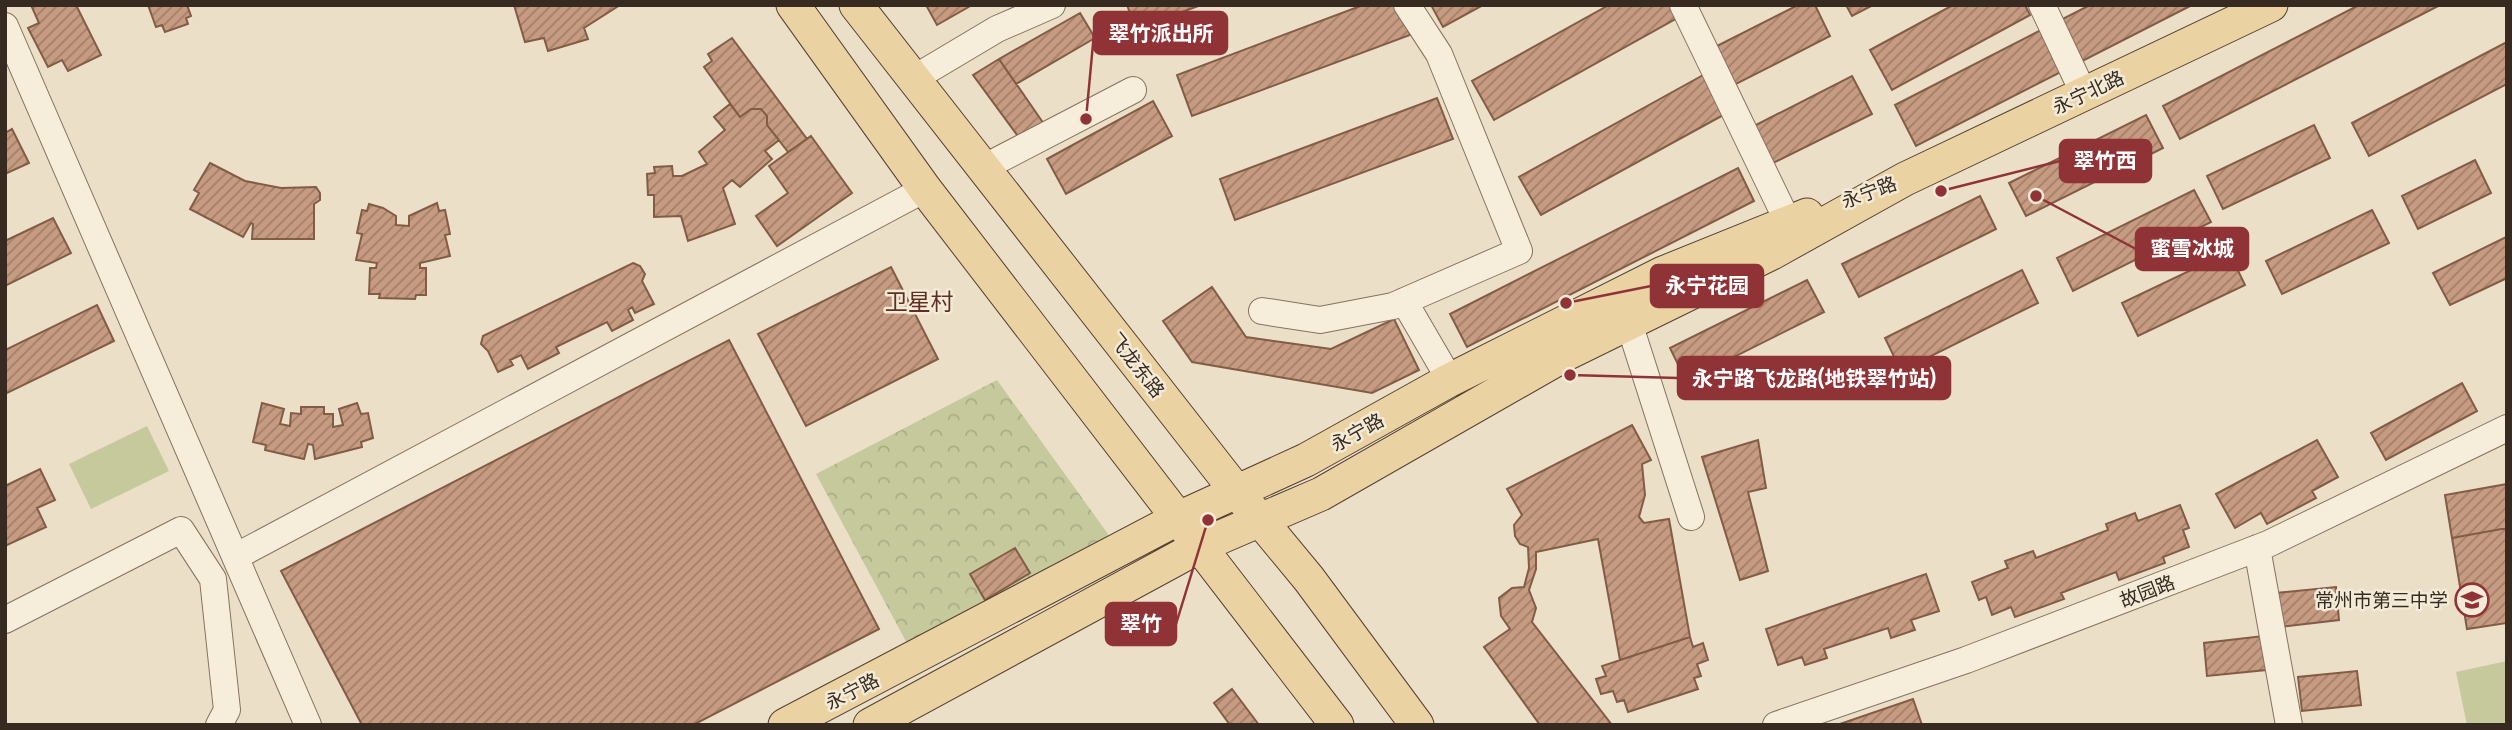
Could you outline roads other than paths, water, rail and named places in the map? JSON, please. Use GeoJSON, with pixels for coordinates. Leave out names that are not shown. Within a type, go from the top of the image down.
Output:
{"type":"FeatureCollection","features":[{"type":"Feature","properties":{"kind":"main road"},"geometry":{"type":"LineString","coordinates":[[793,5],[925,189],[1337,725]]}},
{"type":"Feature","properties":{"kind":"main road","name":"飞龙东路"},"geometry":{"type":"LineString","coordinates":[[856,5],[1237,492],[1309,579],[1417,725]]}},
{"type":"Feature","properties":{"kind":"main road","name":"永宁北路"},"geometry":{"type":"LineString","coordinates":[[1905,179],[2271,5]]}},
{"type":"Feature","properties":{"kind":"main road","name":"永宁路"},"geometry":{"type":"LineString","coordinates":[[785,725],[1179,518],[1306,460],[1450,380],[1663,273],[1788,222],[1905,179]]}},
{"type":"Feature","properties":{"kind":"main road","name":"永宁路"},"geometry":{"type":"LineString","coordinates":[[870,725],[1200,545],[1321,494],[1566,354],[1772,253],[1905,179]]}},
{"type":"Feature","properties":{"kind":"street"},"geometry":{"type":"LineString","coordinates":[[913,79],[997,29],[1052,5]]}},
{"type":"Feature","properties":{"kind":"street"},"geometry":{"type":"LineString","coordinates":[[1262,311],[1320,320],[1404,301],[1519,251],[1439,54],[1407,5]]}},
{"type":"Feature","properties":{"kind":"street"},"geometry":{"type":"LineString","coordinates":[[1683,5],[1788,222]]}},
{"type":"Feature","properties":{"kind":"street"},"geometry":{"type":"LineString","coordinates":[[2042,5],[2084,94]]}},
{"type":"Feature","properties":{"kind":"street"},"geometry":{"type":"LineString","coordinates":[[5,26],[308,725]]}},
{"type":"Feature","properties":{"kind":"street"},"geometry":{"type":"LineString","coordinates":[[983,168],[1133,90]]}},
{"type":"Feature","properties":{"kind":"street"},"geometry":{"type":"LineString","coordinates":[[235,557],[925,189]]}},
{"type":"Feature","properties":{"kind":"street"},"geometry":{"type":"LineString","coordinates":[[1404,301],[1450,380]]}},
{"type":"Feature","properties":{"kind":"street"},"geometry":{"type":"LineString","coordinates":[[1629,323],[1691,517]]}},
{"type":"Feature","properties":{"kind":"street","name":"故园路"},"geometry":{"type":"LineString","coordinates":[[1776,725],[1966,660],[2257,548],[2507,428]]}},
{"type":"Feature","properties":{"kind":"street"},"geometry":{"type":"LineString","coordinates":[[5,620],[181,530],[213,579],[227,710],[219,725]]}},
{"type":"Feature","properties":{"kind":"street"},"geometry":{"type":"LineString","coordinates":[[2257,548],[2289,725]]}},
{"type":"Feature","properties":{"kind":"place","name":"翠竹派出所"},"geometry":{"type":"Point","coordinates":[1086,119]}},
{"type":"Feature","properties":{"kind":"place","name":"翠竹西"},"geometry":{"type":"Point","coordinates":[1941,191]}},
{"type":"Feature","properties":{"kind":"place","name":"蜜雪冰城"},"geometry":{"type":"Point","coordinates":[2036,196]}},
{"type":"Feature","properties":{"kind":"place","name":"永宁花园"},"geometry":{"type":"Point","coordinates":[1566,303]}},
{"type":"Feature","properties":{"kind":"place","name":"永宁路飞龙路(地铁翠竹站)"},"geometry":{"type":"Point","coordinates":[1570,375]}},
{"type":"Feature","properties":{"kind":"place","name":"翠竹"},"geometry":{"type":"Point","coordinates":[1208,520]}},
{"type":"Feature","properties":{"kind":"place","name":"常州市第三中学"},"geometry":{"type":"Point","coordinates":[2472,600]}},
{"type":"Feature","properties":{"kind":"district","name":"卫星村"},"geometry":{"type":"Point","coordinates":[919,302]}}]}
